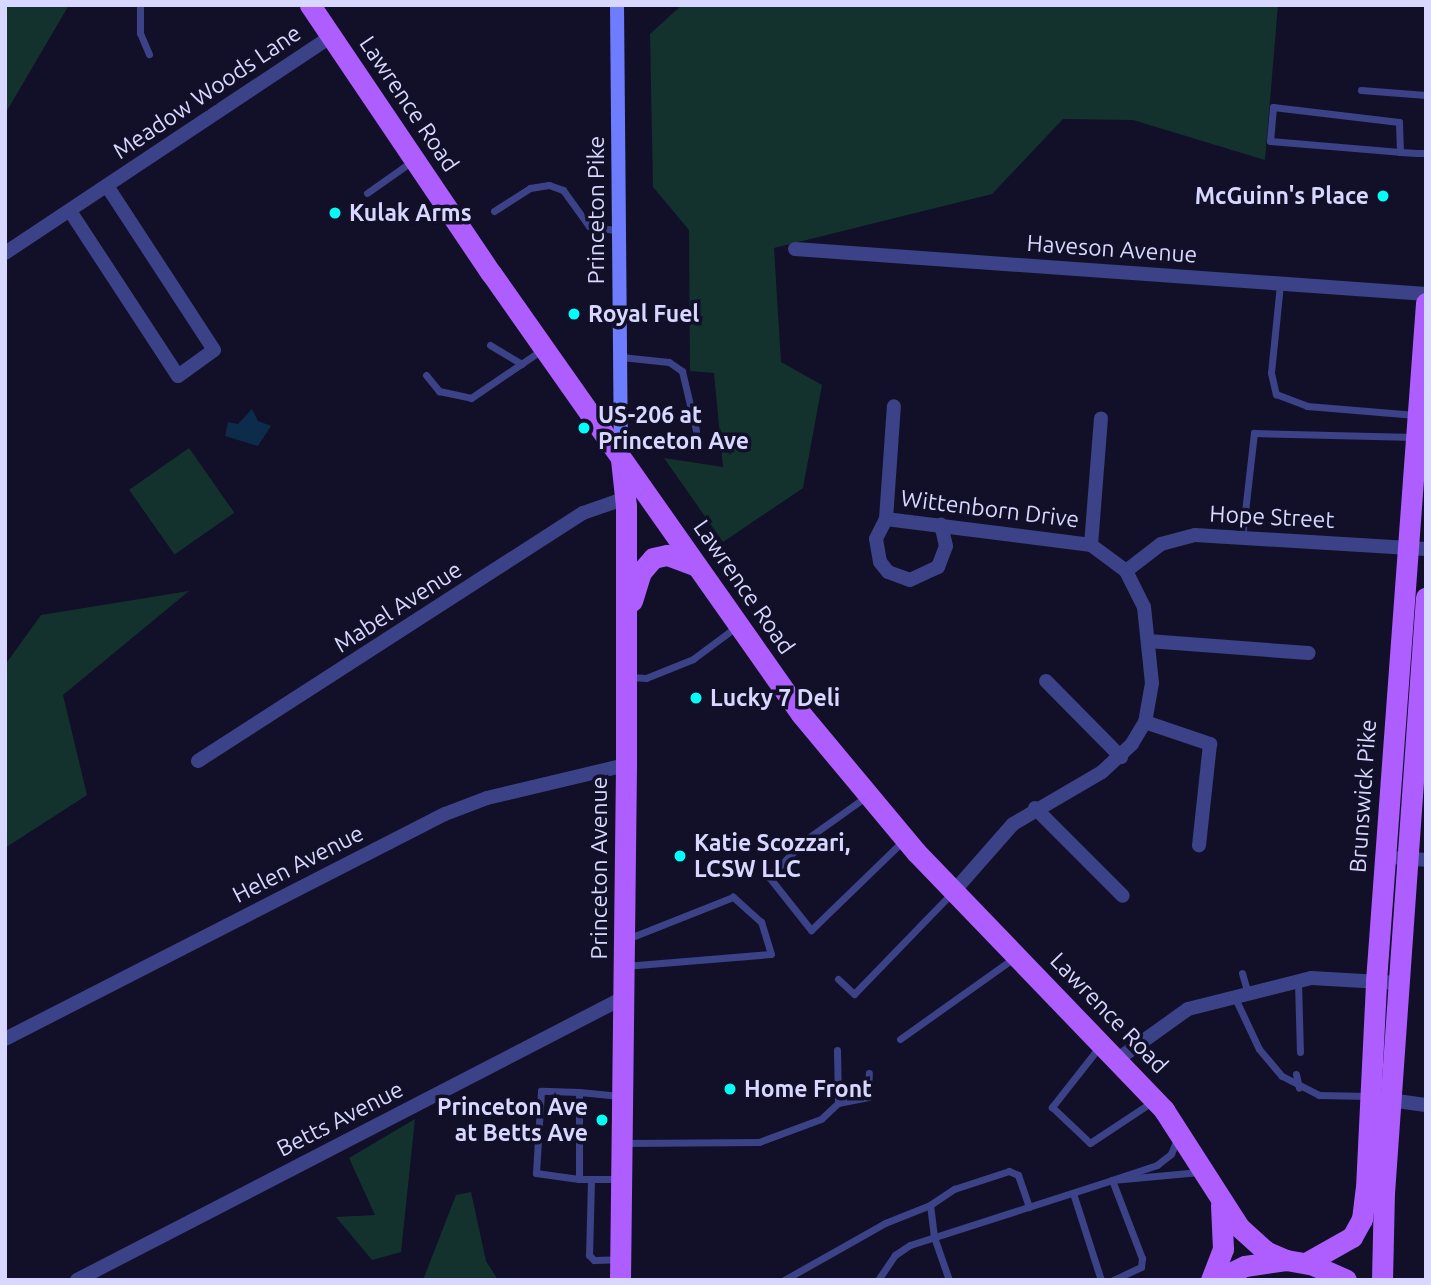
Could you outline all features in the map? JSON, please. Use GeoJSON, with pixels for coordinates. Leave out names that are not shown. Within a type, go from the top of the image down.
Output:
{"type":"FeatureCollection","features":[{"type":"Feature","properties":{"kind":"main road","name":"Lawrence Road"},"geometry":{"type":"LineString","coordinates":[[310,5],[695,565],[867,796],[954,891],[1156,1100],[1180,1131],[1254,1242],[1346,1280]]}},
{"type":"Feature","properties":{"kind":"main road","name":"Princeton Pike"},"geometry":{"type":"LineString","coordinates":[[619,6],[621,457]]}},
{"type":"Feature","properties":{"kind":"main road","name":"Brunswick Pike"},"geometry":{"type":"LineString","coordinates":[[1382,1280],[1376,981],[1401,618],[1416,548],[1415,437],[1426,303]]}},
{"type":"Feature","properties":{"kind":"main road","name":"Princeton Avenue"},"geometry":{"type":"LineString","coordinates":[[620,1269],[626,765],[625,498],[621,457]]}},
{"type":"Feature","properties":{"kind":"main road"},"geometry":{"type":"LineString","coordinates":[[625,627],[647,562],[667,555],[695,565]]}},
{"type":"Feature","properties":{"kind":"main road","name":"Brunswick Pike"},"geometry":{"type":"LineString","coordinates":[[1296,1261],[1352,1237],[1362,1219],[1416,860],[1426,597]]}},
{"type":"Feature","properties":{"kind":"main road","name":"Lawrence Road"},"geometry":{"type":"LineString","coordinates":[[1210,1179],[1225,1228],[1223,1249],[1211,1280]]}},
{"type":"Feature","properties":{"kind":"main road"},"geometry":{"type":"LineString","coordinates":[[1216,1280],[1245,1266],[1296,1261]]}},
{"type":"Feature","properties":{"kind":"street","name":"Meadow Woods Lane"},"geometry":{"type":"LineString","coordinates":[[5,253],[331,36]]}},
{"type":"Feature","properties":{"kind":"street","name":"Meadow Woods Lane"},"geometry":{"type":"LineString","coordinates":[[70,211],[178,376],[214,350],[107,186]]}},
{"type":"Feature","properties":{"kind":"street","name":"Haveson Avenue"},"geometry":{"type":"LineString","coordinates":[[795,249],[1426,294]]}},
{"type":"Feature","properties":{"kind":"street"},"geometry":{"type":"LineString","coordinates":[[894,406],[886,519],[876,539],[880,562],[888,572],[909,580],[939,567],[946,546],[941,526]]}},
{"type":"Feature","properties":{"kind":"street"},"geometry":{"type":"LineString","coordinates":[[1091,545],[1101,418]]}},
{"type":"Feature","properties":{"kind":"street","name":"Mabel Avenue"},"geometry":{"type":"LineString","coordinates":[[198,761],[583,513],[625,498]]}},
{"type":"Feature","properties":{"kind":"street","name":"Wittenborn Drive"},"geometry":{"type":"LineString","coordinates":[[886,519],[1091,545],[1126,571],[1144,607],[1152,683],[1145,722],[1121,757],[1035,808],[989,848],[954,891]]}},
{"type":"Feature","properties":{"kind":"street","name":"Hope Street"},"geometry":{"type":"LineString","coordinates":[[1126,571],[1161,544],[1178,537],[1416,548]]}},
{"type":"Feature","properties":{"kind":"street"},"geometry":{"type":"LineString","coordinates":[[1401,618],[1425,620]]}},
{"type":"Feature","properties":{"kind":"street"},"geometry":{"type":"LineString","coordinates":[[1148,641],[1309,653]]}},
{"type":"Feature","properties":{"kind":"street"},"geometry":{"type":"LineString","coordinates":[[1046,681],[1121,757]]}},
{"type":"Feature","properties":{"kind":"street"},"geometry":{"type":"LineString","coordinates":[[1145,722],[1210,744],[1199,845]]}},
{"type":"Feature","properties":{"kind":"street","name":"Helen Avenue"},"geometry":{"type":"LineString","coordinates":[[5,1039],[445,814],[487,798],[626,765]]}},
{"type":"Feature","properties":{"kind":"street"},"geometry":{"type":"LineString","coordinates":[[1035,808],[1123,896]]}},
{"type":"Feature","properties":{"kind":"street"},"geometry":{"type":"LineString","coordinates":[[1385,856],[1416,860]]}},
{"type":"Feature","properties":{"kind":"street"},"geometry":{"type":"LineString","coordinates":[[1118,1059],[1174,1015],[1241,995],[1298,981],[1398,983]]}},
{"type":"Feature","properties":{"kind":"street","name":"Betts Avenue"},"geometry":{"type":"LineString","coordinates":[[77,1280],[623,998]]}},
{"type":"Feature","properties":{"kind":"street"},"geometry":{"type":"LineString","coordinates":[[1380,1098],[1426,1105]]}},
{"type":"Feature","properties":{"kind":"lane"},"geometry":{"type":"LineString","coordinates":[[140,5],[140,33],[149,54]]}},
{"type":"Feature","properties":{"kind":"lane"},"geometry":{"type":"LineString","coordinates":[[1361,90],[1426,95]]}},
{"type":"Feature","properties":{"kind":"lane"},"geometry":{"type":"LineString","coordinates":[[1400,152],[1399,122],[1273,107],[1270,142],[1400,152],[1426,153]]}},
{"type":"Feature","properties":{"kind":"lane"},"geometry":{"type":"LineString","coordinates":[[367,193],[414,159]]}},
{"type":"Feature","properties":{"kind":"lane"},"geometry":{"type":"LineString","coordinates":[[494,212],[530,188],[550,185],[564,190],[589,226],[619,231]]}},
{"type":"Feature","properties":{"kind":"lane"},"geometry":{"type":"LineString","coordinates":[[1280,284],[1271,373],[1276,394],[1307,407],[1417,415]]}},
{"type":"Feature","properties":{"kind":"lane"},"geometry":{"type":"LineString","coordinates":[[490,345],[522,364]]}},
{"type":"Feature","properties":{"kind":"lane"},"geometry":{"type":"LineString","coordinates":[[426,375],[439,391],[465,399],[544,349]]}},
{"type":"Feature","properties":{"kind":"lane"},"geometry":{"type":"LineString","coordinates":[[620,357],[669,362],[682,372],[696,430]]}},
{"type":"Feature","properties":{"kind":"lane"},"geometry":{"type":"LineString","coordinates":[[1242,538],[1254,433],[1415,437]]}},
{"type":"Feature","properties":{"kind":"lane"},"geometry":{"type":"LineString","coordinates":[[626,676],[646,678],[683,663],[738,626]]}},
{"type":"Feature","properties":{"kind":"lane"},"geometry":{"type":"LineString","coordinates":[[867,796],[805,840],[768,877],[811,930],[905,839]]}},
{"type":"Feature","properties":{"kind":"lane"},"geometry":{"type":"LineString","coordinates":[[838,979],[853,994],[954,891]]}},
{"type":"Feature","properties":{"kind":"lane"},"geometry":{"type":"LineString","coordinates":[[624,940],[733,897],[761,922],[771,954],[624,967]]}},
{"type":"Feature","properties":{"kind":"lane"},"geometry":{"type":"LineString","coordinates":[[900,1039],[1017,956]]}},
{"type":"Feature","properties":{"kind":"lane"},"geometry":{"type":"LineString","coordinates":[[1242,973],[1241,995],[1259,1049],[1282,1076],[1300,1088],[1319,1095],[1380,1098]]}},
{"type":"Feature","properties":{"kind":"lane"},"geometry":{"type":"LineString","coordinates":[[1298,981],[1300,1052]]}},
{"type":"Feature","properties":{"kind":"lane"},"geometry":{"type":"LineString","coordinates":[[1102,1042],[1090,1063],[1052,1107],[1090,1143],[1156,1100]]}},
{"type":"Feature","properties":{"kind":"lane"},"geometry":{"type":"LineString","coordinates":[[837,1051],[838,1103]]}},
{"type":"Feature","properties":{"kind":"lane"},"geometry":{"type":"LineString","coordinates":[[621,1143],[759,1142],[821,1119],[838,1103],[868,1097],[869,1073]]}},
{"type":"Feature","properties":{"kind":"lane"},"geometry":{"type":"LineString","coordinates":[[1296,1074],[1300,1088]]}},
{"type":"Feature","properties":{"kind":"lane"},"geometry":{"type":"LineString","coordinates":[[621,1179],[591,1180],[536,1173],[541,1091],[579,1091],[622,1096]]}},
{"type":"Feature","properties":{"kind":"lane"},"geometry":{"type":"LineString","coordinates":[[579,1091],[579,1179]]}},
{"type":"Feature","properties":{"kind":"lane"},"geometry":{"type":"LineString","coordinates":[[877,1280],[895,1255],[934,1237],[1157,1165],[1171,1154],[1180,1131]]}},
{"type":"Feature","properties":{"kind":"lane"},"geometry":{"type":"LineString","coordinates":[[784,1280],[886,1223],[930,1205],[954,1189],[1009,1171],[1018,1175],[1029,1207]]}},
{"type":"Feature","properties":{"kind":"lane"},"geometry":{"type":"LineString","coordinates":[[1112,1180],[1210,1179]]}},
{"type":"Feature","properties":{"kind":"lane"},"geometry":{"type":"LineString","coordinates":[[591,1180],[589,1255],[594,1260],[620,1269]]}},
{"type":"Feature","properties":{"kind":"lane"},"geometry":{"type":"LineString","coordinates":[[1112,1180],[1142,1258],[1142,1267],[1114,1280]]}},
{"type":"Feature","properties":{"kind":"lane"},"geometry":{"type":"LineString","coordinates":[[1073,1193],[1101,1280]]}},
{"type":"Feature","properties":{"kind":"lane"},"geometry":{"type":"LineString","coordinates":[[930,1205],[934,1237],[949,1280]]}},
{"type":"Feature","properties":{"kind":"green space"},"geometry":{"type":"Polygon","coordinates":[[[5,5],[69,5],[5,114],[5,5]]]}},
{"type":"Feature","properties":{"kind":"green space"},"geometry":{"type":"Polygon","coordinates":[[[682,5],[1278,5],[1265,160],[1133,120],[1063,119],[992,194],[774,248],[781,362],[822,385],[803,488],[723,542],[664,458],[723,467],[714,373],[690,371],[689,230],[653,187],[650,34],[682,5]]]}},
{"type":"Feature","properties":{"kind":"green space"},"geometry":{"type":"Polygon","coordinates":[[[189,448],[234,513],[175,555],[129,490],[189,448]]]}},
{"type":"Feature","properties":{"kind":"green space"},"geometry":{"type":"Polygon","coordinates":[[[189,591],[63,695],[87,795],[5,848],[5,665],[41,615],[189,591]]]}},
{"type":"Feature","properties":{"kind":"green space"},"geometry":{"type":"Polygon","coordinates":[[[415,1119],[401,1252],[372,1260],[336,1217],[375,1215],[349,1158],[415,1119]]]}},
{"type":"Feature","properties":{"kind":"green space"},"geometry":{"type":"Polygon","coordinates":[[[471,1192],[486,1261],[498,1280],[423,1280],[456,1195],[471,1192]]]}},
{"type":"Feature","properties":{"kind":"water"},"geometry":{"type":"Polygon","coordinates":[[[252,409],[258,421],[271,426],[258,446],[225,436],[228,422],[238,424],[252,409]]]}},
{"type":"Feature","properties":{"kind":"place","name":"McGuinn's Place"},"geometry":{"type":"Point","coordinates":[1383,196]}},
{"type":"Feature","properties":{"kind":"place","name":"Kulak Arms"},"geometry":{"type":"Point","coordinates":[335,213]}},
{"type":"Feature","properties":{"kind":"place","name":"Royal Fuel"},"geometry":{"type":"Point","coordinates":[574,314]}},
{"type":"Feature","properties":{"kind":"place","name":"US-206 at Princeton Ave"},"geometry":{"type":"Point","coordinates":[584,428]}},
{"type":"Feature","properties":{"kind":"place","name":"Lucky 7 Deli"},"geometry":{"type":"Point","coordinates":[696,698]}},
{"type":"Feature","properties":{"kind":"place","name":"Katie Scozzari, LCSW LLC"},"geometry":{"type":"Point","coordinates":[680,856]}},
{"type":"Feature","properties":{"kind":"place","name":"Home Front"},"geometry":{"type":"Point","coordinates":[730,1089]}},
{"type":"Feature","properties":{"kind":"place","name":"Princeton Ave at Betts Ave"},"geometry":{"type":"Point","coordinates":[602,1120]}}]}
